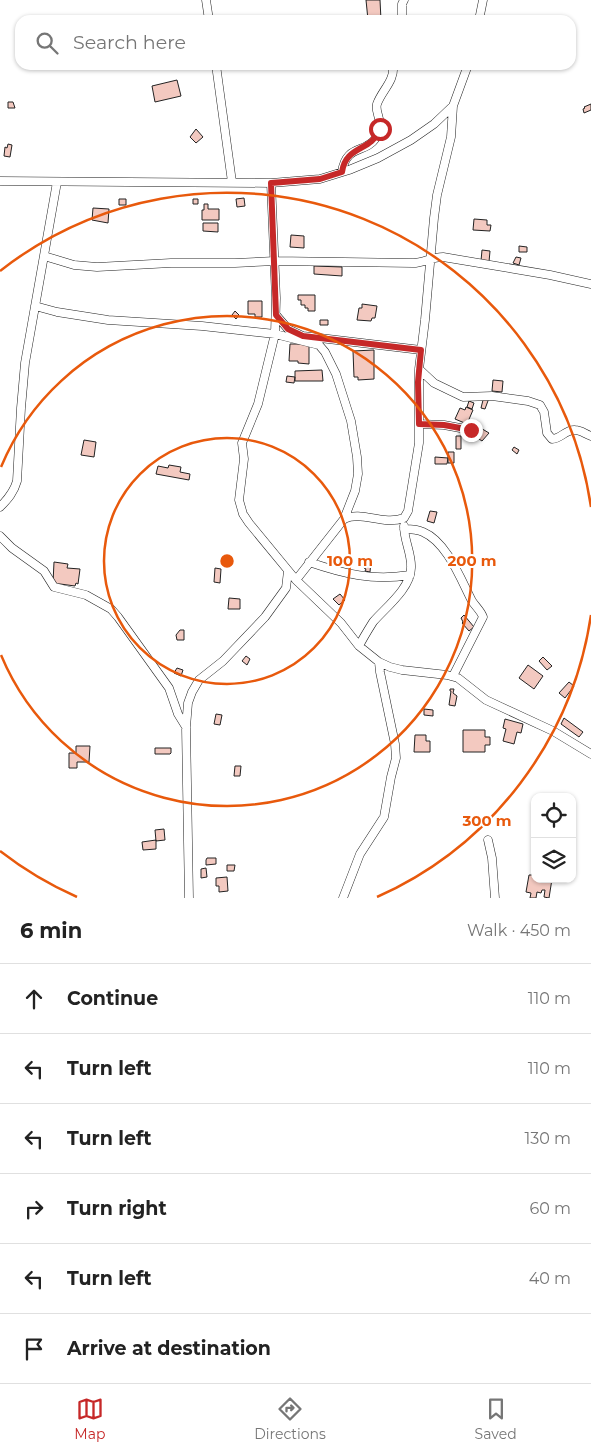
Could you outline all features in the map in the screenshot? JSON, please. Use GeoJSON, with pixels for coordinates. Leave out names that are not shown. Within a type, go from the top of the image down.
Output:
{"type":"FeatureCollection","features":[{"type":"Feature","properties":{"kind":"street"},"geometry":{"type":"LineString","coordinates":[[206,0],[208,15]]}},
{"type":"Feature","properties":{"kind":"street"},"geometry":{"type":"LineString","coordinates":[[402,15],[404,0]]}},
{"type":"Feature","properties":{"kind":"street"},"geometry":{"type":"LineString","coordinates":[[479,15],[483,0]]}},
{"type":"Feature","properties":{"kind":"street"},"geometry":{"type":"LineString","coordinates":[[217,70],[232,182]]}},
{"type":"Feature","properties":{"kind":"street"},"geometry":{"type":"LineString","coordinates":[[342,172],[348,156],[370,143],[378,135],[380,120],[376,110],[377,104],[393,76],[393,70]]}},
{"type":"Feature","properties":{"kind":"street"},"geometry":{"type":"LineString","coordinates":[[359,646],[373,623],[404,588],[410,575],[411,561],[404,538],[404,518],[408,511],[419,443],[419,369],[437,195],[451,137],[453,106],[466,70]]}},
{"type":"Feature","properties":{"kind":"street"},"geometry":{"type":"LineString","coordinates":[[0,181],[271,183],[320,179],[378,158],[411,140],[434,124],[453,106]]}},
{"type":"Feature","properties":{"kind":"street"},"geometry":{"type":"LineString","coordinates":[[0,507],[9,498],[17,481],[23,379],[57,182]]}},
{"type":"Feature","properties":{"kind":"street"},"geometry":{"type":"LineString","coordinates":[[271,183],[275,261],[275,334],[258,404],[242,443],[244,459],[239,500],[243,514],[296,580],[341,623],[359,646],[380,662],[402,670],[453,676],[462,680],[486,700],[553,731],[591,754]]}},
{"type":"Feature","properties":{"kind":"street"},"geometry":{"type":"LineString","coordinates":[[44,256],[74,265],[97,267],[171,263],[275,261],[413,264],[425,262],[430,258],[443,257],[475,261],[591,284]]}},
{"type":"Feature","properties":{"kind":"street"},"geometry":{"type":"LineString","coordinates":[[35,306],[57,312],[108,320],[202,326],[275,334],[319,345],[325,352],[336,374],[351,421],[358,474],[355,491],[344,519],[296,580]]}},
{"type":"Feature","properties":{"kind":"street"},"geometry":{"type":"LineString","coordinates":[[276,315],[288,329],[303,336],[421,350]]}},
{"type":"Feature","properties":{"kind":"street"},"geometry":{"type":"LineString","coordinates":[[419,369],[434,383],[463,397],[492,396],[528,401],[540,405],[544,412],[547,433],[552,439],[558,438],[570,430],[579,430],[591,436]]}},
{"type":"Feature","properties":{"kind":"street"},"geometry":{"type":"LineString","coordinates":[[419,424],[444,425],[471,430]]}},
{"type":"Feature","properties":{"kind":"street"},"geometry":{"type":"LineString","coordinates":[[344,519],[350,516],[388,521],[404,518]]}},
{"type":"Feature","properties":{"kind":"street"},"geometry":{"type":"LineString","coordinates":[[404,529],[422,531],[440,546],[460,575],[473,602],[483,617],[453,676]]}},
{"type":"Feature","properties":{"kind":"street"},"geometry":{"type":"LineString","coordinates":[[0,536],[12,548],[44,571],[54,587],[86,595],[111,609],[118,616],[168,688],[178,714],[186,727]]}},
{"type":"Feature","properties":{"kind":"street"},"geometry":{"type":"LineString","coordinates":[[309,562],[336,572],[352,575],[390,577],[410,575]]}},
{"type":"Feature","properties":{"kind":"street"},"geometry":{"type":"LineString","coordinates":[[189,898],[186,727],[188,703],[199,680],[223,661],[265,617],[286,588],[288,571]]}},
{"type":"Feature","properties":{"kind":"street"},"geometry":{"type":"LineString","coordinates":[[343,898],[360,854],[384,817],[396,758],[395,744],[380,672],[380,662]]}},
{"type":"Feature","properties":{"kind":"street"},"geometry":{"type":"LineString","coordinates":[[488,840],[494,867],[495,898]]}},
{"type":"Feature","properties":{"kind":"building"},"geometry":{"type":"Polygon","coordinates":[[[366,0],[380,0],[381,15],[368,15],[366,0]]]}},
{"type":"Feature","properties":{"kind":"building"},"geometry":{"type":"Polygon","coordinates":[[[177,80],[181,96],[155,102],[152,86],[177,80]]]}},
{"type":"Feature","properties":{"kind":"building"},"geometry":{"type":"Polygon","coordinates":[[[8,102],[13,102],[15,108],[8,108],[8,102]]]}},
{"type":"Feature","properties":{"kind":"building"},"geometry":{"type":"Polygon","coordinates":[[[591,104],[591,110],[584,113],[584,107],[591,104]]]}},
{"type":"Feature","properties":{"kind":"building"},"geometry":{"type":"Polygon","coordinates":[[[196,129],[203,137],[196,143],[190,137],[196,129]]]}},
{"type":"Feature","properties":{"kind":"building"},"geometry":{"type":"Polygon","coordinates":[[[8,144],[12,145],[10,157],[4,156],[5,147],[7,148],[8,144]]]}},
{"type":"Feature","properties":{"kind":"building"},"geometry":{"type":"Polygon","coordinates":[[[244,198],[245,206],[237,207],[236,199],[244,198]]]}},
{"type":"Feature","properties":{"kind":"building"},"geometry":{"type":"Polygon","coordinates":[[[119,199],[126,199],[126,205],[119,205],[119,199]]]}},
{"type":"Feature","properties":{"kind":"building"},"geometry":{"type":"Polygon","coordinates":[[[193,199],[198,199],[198,204],[193,204],[193,199]]]}},
{"type":"Feature","properties":{"kind":"building"},"geometry":{"type":"Polygon","coordinates":[[[204,204],[208,204],[208,209],[219,209],[219,220],[202,220],[204,204]]]}},
{"type":"Feature","properties":{"kind":"building"},"geometry":{"type":"Polygon","coordinates":[[[93,208],[109,209],[108,223],[92,220],[93,208]]]}},
{"type":"Feature","properties":{"kind":"building"},"geometry":{"type":"Polygon","coordinates":[[[474,219],[487,220],[487,225],[491,225],[490,231],[473,230],[474,219]]]}},
{"type":"Feature","properties":{"kind":"building"},"geometry":{"type":"Polygon","coordinates":[[[203,223],[218,223],[218,232],[203,231],[203,223]]]}},
{"type":"Feature","properties":{"kind":"building"},"geometry":{"type":"Polygon","coordinates":[[[291,235],[304,236],[304,248],[290,247],[291,235]]]}},
{"type":"Feature","properties":{"kind":"building"},"geometry":{"type":"Polygon","coordinates":[[[519,246],[527,247],[527,252],[519,252],[519,246]]]}},
{"type":"Feature","properties":{"kind":"building"},"geometry":{"type":"Polygon","coordinates":[[[482,250],[490,251],[489,262],[481,261],[482,250]]]}},
{"type":"Feature","properties":{"kind":"building"},"geometry":{"type":"Polygon","coordinates":[[[516,257],[521,258],[519,265],[513,263],[516,257]]]}},
{"type":"Feature","properties":{"kind":"building"},"geometry":{"type":"Polygon","coordinates":[[[314,266],[342,267],[342,276],[314,274],[314,266]]]}},
{"type":"Feature","properties":{"kind":"building"},"geometry":{"type":"Polygon","coordinates":[[[298,295],[315,295],[315,311],[308,311],[305,305],[301,305],[298,295]]]}},
{"type":"Feature","properties":{"kind":"building"},"geometry":{"type":"Polygon","coordinates":[[[248,301],[262,301],[262,317],[248,314],[248,301]]]}},
{"type":"Feature","properties":{"kind":"building"},"geometry":{"type":"Polygon","coordinates":[[[362,304],[377,306],[375,318],[372,318],[371,321],[357,320],[359,308],[362,308],[362,304]]]}},
{"type":"Feature","properties":{"kind":"building"},"geometry":{"type":"Polygon","coordinates":[[[235,311],[239,315],[236,319],[232,315],[235,311]]]}},
{"type":"Feature","properties":{"kind":"building"},"geometry":{"type":"Polygon","coordinates":[[[320,320],[328,320],[328,325],[320,325],[320,320]]]}},
{"type":"Feature","properties":{"kind":"building"},"geometry":{"type":"Polygon","coordinates":[[[290,344],[309,344],[309,364],[289,361],[290,344]]]}},
{"type":"Feature","properties":{"kind":"building"},"geometry":{"type":"Polygon","coordinates":[[[374,350],[374,379],[358,380],[358,377],[354,377],[353,351],[374,350]]]}},
{"type":"Feature","properties":{"kind":"building"},"geometry":{"type":"Polygon","coordinates":[[[322,370],[323,381],[295,381],[295,371],[322,370]]]}},
{"type":"Feature","properties":{"kind":"building"},"geometry":{"type":"Polygon","coordinates":[[[287,376],[295,377],[294,383],[286,382],[287,376]]]}},
{"type":"Feature","properties":{"kind":"building"},"geometry":{"type":"Polygon","coordinates":[[[493,380],[503,381],[502,392],[492,391],[493,380]]]}},
{"type":"Feature","properties":{"kind":"building"},"geometry":{"type":"Polygon","coordinates":[[[484,396],[489,398],[485,409],[481,408],[484,396]]]}},
{"type":"Feature","properties":{"kind":"building"},"geometry":{"type":"Polygon","coordinates":[[[469,401],[474,403],[472,409],[467,407],[469,401]]]}},
{"type":"Feature","properties":{"kind":"building"},"geometry":{"type":"Polygon","coordinates":[[[466,407],[473,410],[467,424],[455,419],[460,408],[465,410],[466,407]]]}},
{"type":"Feature","properties":{"kind":"building"},"geometry":{"type":"Polygon","coordinates":[[[479,427],[489,433],[482,441],[476,437],[477,434],[475,432],[479,427]]]}},
{"type":"Feature","properties":{"kind":"building"},"geometry":{"type":"Polygon","coordinates":[[[456,436],[461,436],[461,449],[456,449],[456,436]]]}},
{"type":"Feature","properties":{"kind":"building"},"geometry":{"type":"Polygon","coordinates":[[[84,440],[96,442],[94,457],[81,455],[84,440]]]}},
{"type":"Feature","properties":{"kind":"building"},"geometry":{"type":"Polygon","coordinates":[[[514,447],[519,450],[517,454],[512,450],[514,447]]]}},
{"type":"Feature","properties":{"kind":"building"},"geometry":{"type":"Polygon","coordinates":[[[448,452],[454,452],[454,463],[448,463],[448,452]]]}},
{"type":"Feature","properties":{"kind":"building"},"geometry":{"type":"Polygon","coordinates":[[[435,457],[448,458],[447,464],[435,464],[435,457]]]}},
{"type":"Feature","properties":{"kind":"building"},"geometry":{"type":"Polygon","coordinates":[[[169,465],[181,467],[180,472],[190,474],[189,480],[156,474],[158,466],[168,468],[169,465]]]}},
{"type":"Feature","properties":{"kind":"building"},"geometry":{"type":"Polygon","coordinates":[[[430,511],[437,512],[434,523],[427,521],[430,511]]]}},
{"type":"Feature","properties":{"kind":"building"},"geometry":{"type":"Polygon","coordinates":[[[365,560],[371,561],[370,572],[365,571],[365,560]]]}},
{"type":"Feature","properties":{"kind":"building"},"geometry":{"type":"Polygon","coordinates":[[[54,562],[68,564],[67,568],[80,569],[78,584],[76,583],[75,586],[53,583],[54,562]]]}},
{"type":"Feature","properties":{"kind":"building"},"geometry":{"type":"Polygon","coordinates":[[[215,568],[221,569],[220,583],[214,582],[215,568]]]}},
{"type":"Feature","properties":{"kind":"building"},"geometry":{"type":"Polygon","coordinates":[[[340,594],[345,600],[339,605],[333,599],[340,594]]]}},
{"type":"Feature","properties":{"kind":"building"},"geometry":{"type":"Polygon","coordinates":[[[229,598],[240,599],[240,609],[228,609],[229,598]]]}},
{"type":"Feature","properties":{"kind":"building"},"geometry":{"type":"Polygon","coordinates":[[[464,615],[474,627],[469,631],[462,623],[461,618],[464,615]]]}},
{"type":"Feature","properties":{"kind":"building"},"geometry":{"type":"Polygon","coordinates":[[[180,630],[184,630],[184,640],[177,640],[176,635],[180,630]]]}},
{"type":"Feature","properties":{"kind":"building"},"geometry":{"type":"Polygon","coordinates":[[[246,656],[250,659],[247,665],[242,661],[246,656]]]}},
{"type":"Feature","properties":{"kind":"building"},"geometry":{"type":"Polygon","coordinates":[[[543,657],[552,666],[547,670],[539,661],[543,657]]]}},
{"type":"Feature","properties":{"kind":"building"},"geometry":{"type":"Polygon","coordinates":[[[528,665],[543,676],[534,689],[519,678],[528,665]]]}},
{"type":"Feature","properties":{"kind":"building"},"geometry":{"type":"Polygon","coordinates":[[[177,668],[183,670],[181,676],[174,673],[177,668]]]}},
{"type":"Feature","properties":{"kind":"building"},"geometry":{"type":"Polygon","coordinates":[[[569,682],[574,686],[565,698],[559,693],[569,682]]]}},
{"type":"Feature","properties":{"kind":"building"},"geometry":{"type":"Polygon","coordinates":[[[450,689],[454,689],[453,693],[457,696],[455,706],[449,705],[450,689]]]}},
{"type":"Feature","properties":{"kind":"building"},"geometry":{"type":"Polygon","coordinates":[[[424,709],[433,710],[433,716],[424,715],[424,709]]]}},
{"type":"Feature","properties":{"kind":"building"},"geometry":{"type":"Polygon","coordinates":[[[216,714],[222,715],[220,725],[214,724],[216,714]]]}},
{"type":"Feature","properties":{"kind":"building"},"geometry":{"type":"Polygon","coordinates":[[[564,718],[583,732],[579,737],[561,724],[564,718]]]}},
{"type":"Feature","properties":{"kind":"building"},"geometry":{"type":"Polygon","coordinates":[[[505,719],[523,724],[521,733],[517,732],[514,744],[503,741],[506,729],[503,728],[505,719]]]}},
{"type":"Feature","properties":{"kind":"building"},"geometry":{"type":"Polygon","coordinates":[[[463,730],[485,730],[485,737],[490,737],[490,745],[485,745],[485,752],[463,752],[463,730]]]}},
{"type":"Feature","properties":{"kind":"building"},"geometry":{"type":"Polygon","coordinates":[[[415,735],[426,735],[426,741],[430,741],[430,752],[414,752],[415,735]]]}},
{"type":"Feature","properties":{"kind":"building"},"geometry":{"type":"Polygon","coordinates":[[[76,746],[90,746],[89,762],[77,762],[77,768],[69,768],[69,753],[76,753],[76,746]]]}},
{"type":"Feature","properties":{"kind":"building"},"geometry":{"type":"Polygon","coordinates":[[[155,748],[171,748],[171,753],[155,754],[155,748]]]}},
{"type":"Feature","properties":{"kind":"building"},"geometry":{"type":"Polygon","coordinates":[[[235,766],[241,766],[240,776],[234,776],[235,766]]]}},
{"type":"Feature","properties":{"kind":"building"},"geometry":{"type":"Polygon","coordinates":[[[164,829],[165,840],[156,841],[155,830],[164,829]]]}},
{"type":"Feature","properties":{"kind":"building"},"geometry":{"type":"Polygon","coordinates":[[[156,840],[156,849],[143,850],[142,842],[156,840]]]}},
{"type":"Feature","properties":{"kind":"building"},"geometry":{"type":"Polygon","coordinates":[[[207,858],[216,858],[216,864],[206,865],[207,858]]]}},
{"type":"Feature","properties":{"kind":"building"},"geometry":{"type":"Polygon","coordinates":[[[227,865],[235,865],[234,871],[227,871],[227,865]]]}},
{"type":"Feature","properties":{"kind":"building"},"geometry":{"type":"Polygon","coordinates":[[[206,868],[207,877],[201,878],[201,869],[206,868]]]}},
{"type":"Feature","properties":{"kind":"building"},"geometry":{"type":"Polygon","coordinates":[[[529,875],[531,875],[531,883],[551,883],[549,898],[544,897],[545,890],[542,890],[541,893],[537,892],[536,898],[530,898],[531,893],[526,892],[529,875]]]}},
{"type":"Feature","properties":{"kind":"building"},"geometry":{"type":"Polygon","coordinates":[[[227,877],[228,891],[219,892],[219,886],[216,886],[216,878],[227,877]]]}},
{"type":"Feature","properties":{"kind":"route"},"geometry":{"type":"LineString","coordinates":[[380,129],[375,140],[348,156],[342,172],[320,179],[271,183],[276,315],[288,329],[303,336],[421,350],[418,382],[419,424],[444,425],[471,430]]}}]}
